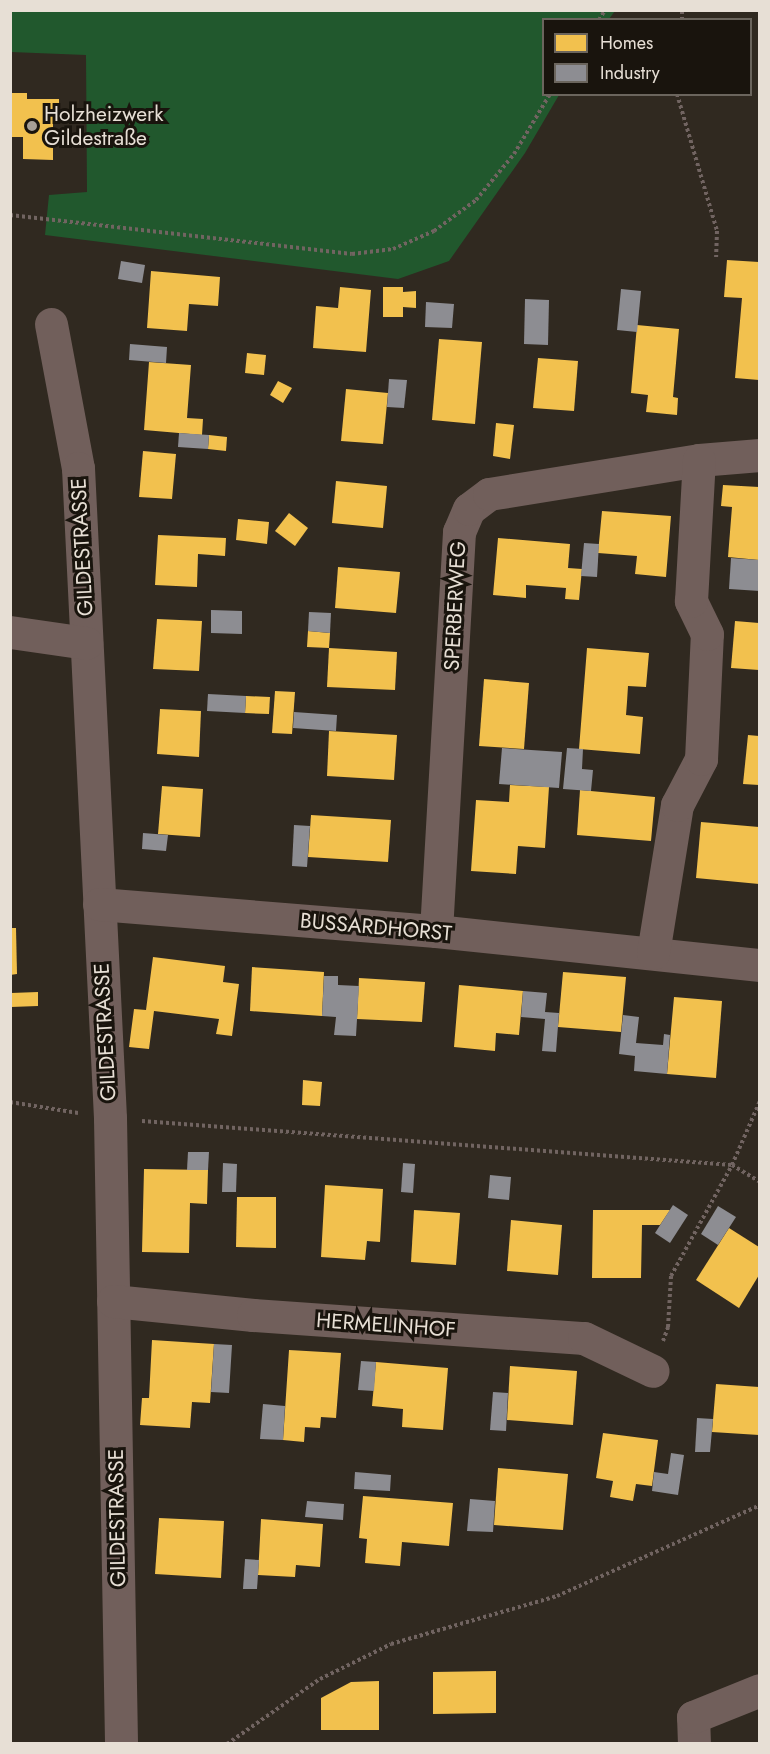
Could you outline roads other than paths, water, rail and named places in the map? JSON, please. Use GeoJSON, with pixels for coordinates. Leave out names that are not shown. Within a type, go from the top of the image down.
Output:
{"type":"FeatureCollection","features":[{"type":"Feature","properties":{"kind":"street","name":"GILDESTRASSE"},"geometry":{"type":"LineString","coordinates":[[51,324],[78,468],[110,1118],[121,1743]]}},
{"type":"Feature","properties":{"kind":"street","name":"SPERBERWEG"},"geometry":{"type":"LineString","coordinates":[[436,931],[459,532],[469,509],[489,494],[699,460],[759,454]]}},
{"type":"Feature","properties":{"kind":"street"},"geometry":{"type":"LineString","coordinates":[[653,953],[677,806],[700,759],[707,634],[691,601],[699,460]]}},
{"type":"Feature","properties":{"kind":"street"},"geometry":{"type":"LineString","coordinates":[[10,632],[86,643]]}},
{"type":"Feature","properties":{"kind":"street","name":"BUSSARDHORST"},"geometry":{"type":"LineString","coordinates":[[99,904],[436,931],[759,964]]}},
{"type":"Feature","properties":{"kind":"street","name":"HERMELINHOF"},"geometry":{"type":"LineString","coordinates":[[113,1301],[253,1316],[584,1338],[653,1371]]}},
{"type":"Feature","properties":{"kind":"street"},"geometry":{"type":"LineString","coordinates":[[694,1743],[693,1717],[759,1689]]}},
{"type":"Feature","properties":{"kind":"place","name":"Holzheizwerk Gildestraße"},"geometry":{"type":"Point","coordinates":[32,126]}}]}
